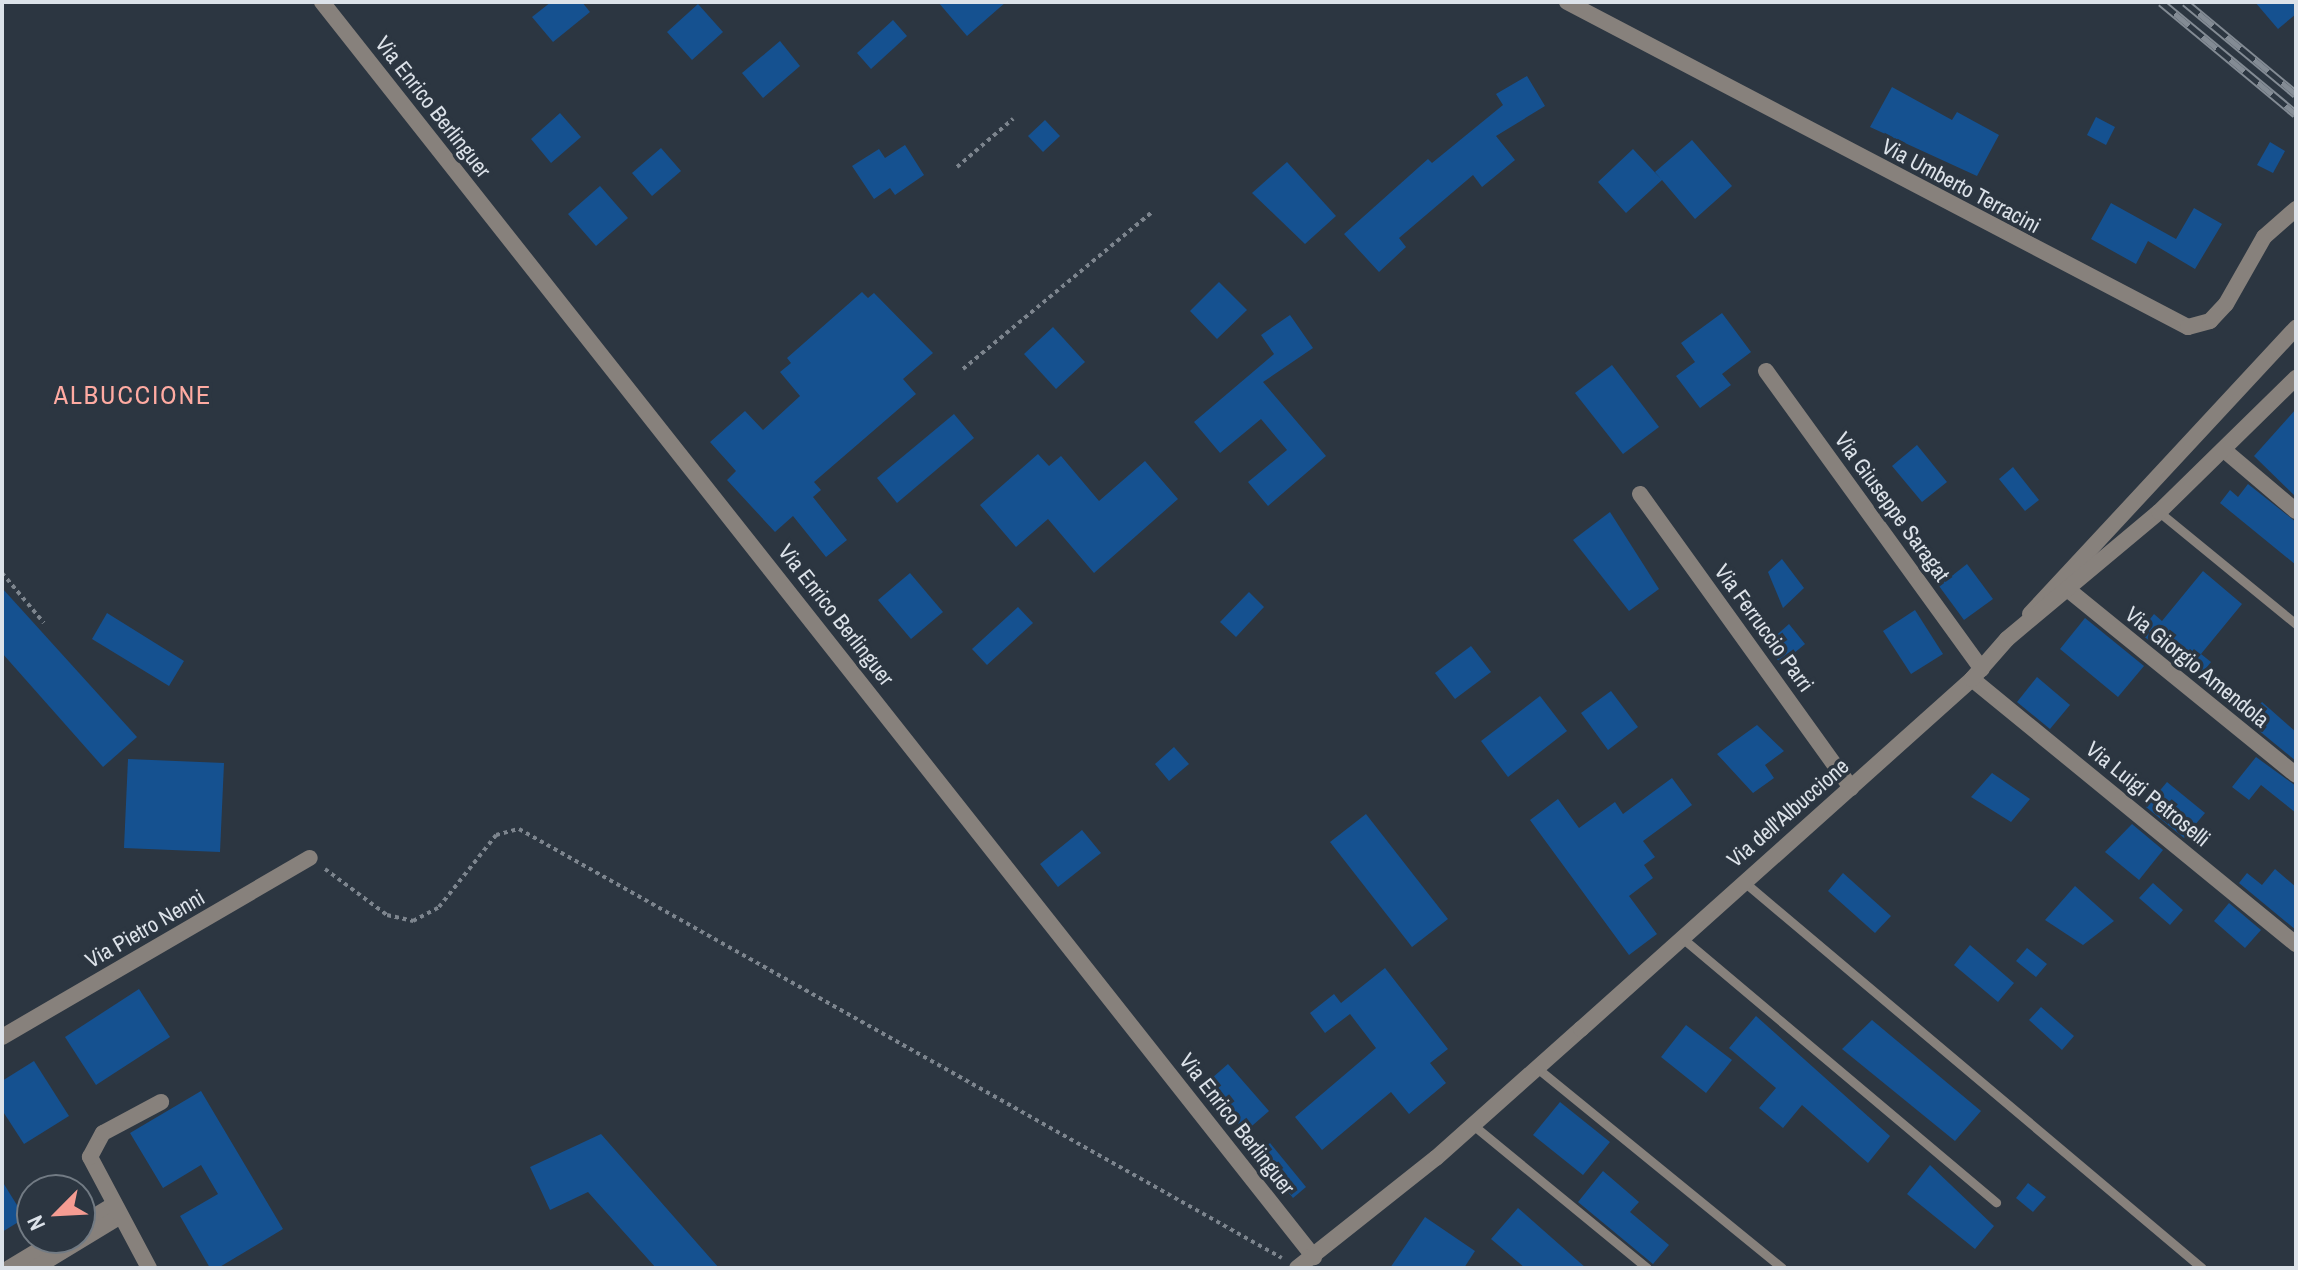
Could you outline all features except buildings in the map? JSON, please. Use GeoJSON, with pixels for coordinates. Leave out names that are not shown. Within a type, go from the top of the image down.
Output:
{"type":"FeatureCollection","features":[{"type":"Feature","properties":{"kind":"street","name":"Via Enrico Berlinguer"},"geometry":{"type":"LineString","coordinates":[[322,2],[1314,1257]]}},
{"type":"Feature","properties":{"kind":"street","name":"Via Umberto Terracini"},"geometry":{"type":"LineString","coordinates":[[1567,2],[2188,327],[2210,321],[2226,304],[2264,237],[2296,209]]}},
{"type":"Feature","properties":{"kind":"street"},"geometry":{"type":"LineString","coordinates":[[2007,639],[2296,328]]}},
{"type":"Feature","properties":{"kind":"street","name":"Via Giuseppe Saragat"},"geometry":{"type":"LineString","coordinates":[[1766,371],[1977,674]]}},
{"type":"Feature","properties":{"kind":"street","name":"Via dell'Albuccione"},"geometry":{"type":"LineString","coordinates":[[1297,1268],[1473,1125],[1977,674],[2007,639],[2071,592],[2295,380]]}},
{"type":"Feature","properties":{"kind":"street"},"geometry":{"type":"LineString","coordinates":[[2224,450],[2296,511]]}},
{"type":"Feature","properties":{"kind":"street","name":"Via Ferruccio Parri"},"geometry":{"type":"LineString","coordinates":[[1640,494],[1851,788]]}},
{"type":"Feature","properties":{"kind":"street","name":"Via Giorgio Amendola"},"geometry":{"type":"LineString","coordinates":[[2071,592],[2296,775]]}},
{"type":"Feature","properties":{"kind":"street","name":"Via Luigi Petroselli"},"geometry":{"type":"LineString","coordinates":[[1977,674],[2296,944]]}},
{"type":"Feature","properties":{"kind":"street","name":"Via Pietro Nenni"},"geometry":{"type":"LineString","coordinates":[[2,1037],[310,858]]}},
{"type":"Feature","properties":{"kind":"street"},"geometry":{"type":"LineString","coordinates":[[149,1268],[115,1212],[90,1157],[103,1133],[161,1102]]}},
{"type":"Feature","properties":{"kind":"street"},"geometry":{"type":"LineString","coordinates":[[96,1219],[115,1212]]}},
{"type":"Feature","properties":{"kind":"street"},"geometry":{"type":"LineString","coordinates":[[35,1268],[115,1212]]}},
{"type":"Feature","properties":{"kind":"street"},"geometry":{"type":"LineString","coordinates":[[9,1268],[32,1254]]}},
{"type":"Feature","properties":{"kind":"lane"},"geometry":{"type":"LineString","coordinates":[[2159,512],[2296,624]]}},
{"type":"Feature","properties":{"kind":"lane"},"geometry":{"type":"LineString","coordinates":[[1743,881],[2202,1268]]}},
{"type":"Feature","properties":{"kind":"lane"},"geometry":{"type":"LineString","coordinates":[[1681,937],[1996,1202]]}},
{"type":"Feature","properties":{"kind":"lane"},"geometry":{"type":"LineString","coordinates":[[1537,1068],[1782,1268]]}},
{"type":"Feature","properties":{"kind":"lane"},"geometry":{"type":"LineString","coordinates":[[1473,1125],[1647,1268]]}},
{"type":"Feature","properties":{"kind":"path"},"geometry":{"type":"LineString","coordinates":[[957,167],[1013,119]]}},
{"type":"Feature","properties":{"kind":"path"},"geometry":{"type":"LineString","coordinates":[[963,369],[1152,212]]}},
{"type":"Feature","properties":{"kind":"path"},"geometry":{"type":"LineString","coordinates":[[2,573],[44,623]]}},
{"type":"Feature","properties":{"kind":"path"},"geometry":{"type":"LineString","coordinates":[[310,858],[387,915],[413,921],[439,907],[496,835],[519,829],[1297,1268]]}},
{"type":"Feature","properties":{"kind":"railway"},"geometry":{"type":"LineString","coordinates":[[2161,2],[2296,114]]}},
{"type":"Feature","properties":{"kind":"railway"},"geometry":{"type":"LineString","coordinates":[[2185,2],[2296,94]]}},
{"type":"Feature","properties":{"kind":"district","name":"ALBUCCIONE"},"geometry":{"type":"Point","coordinates":[133,395]}}]}
